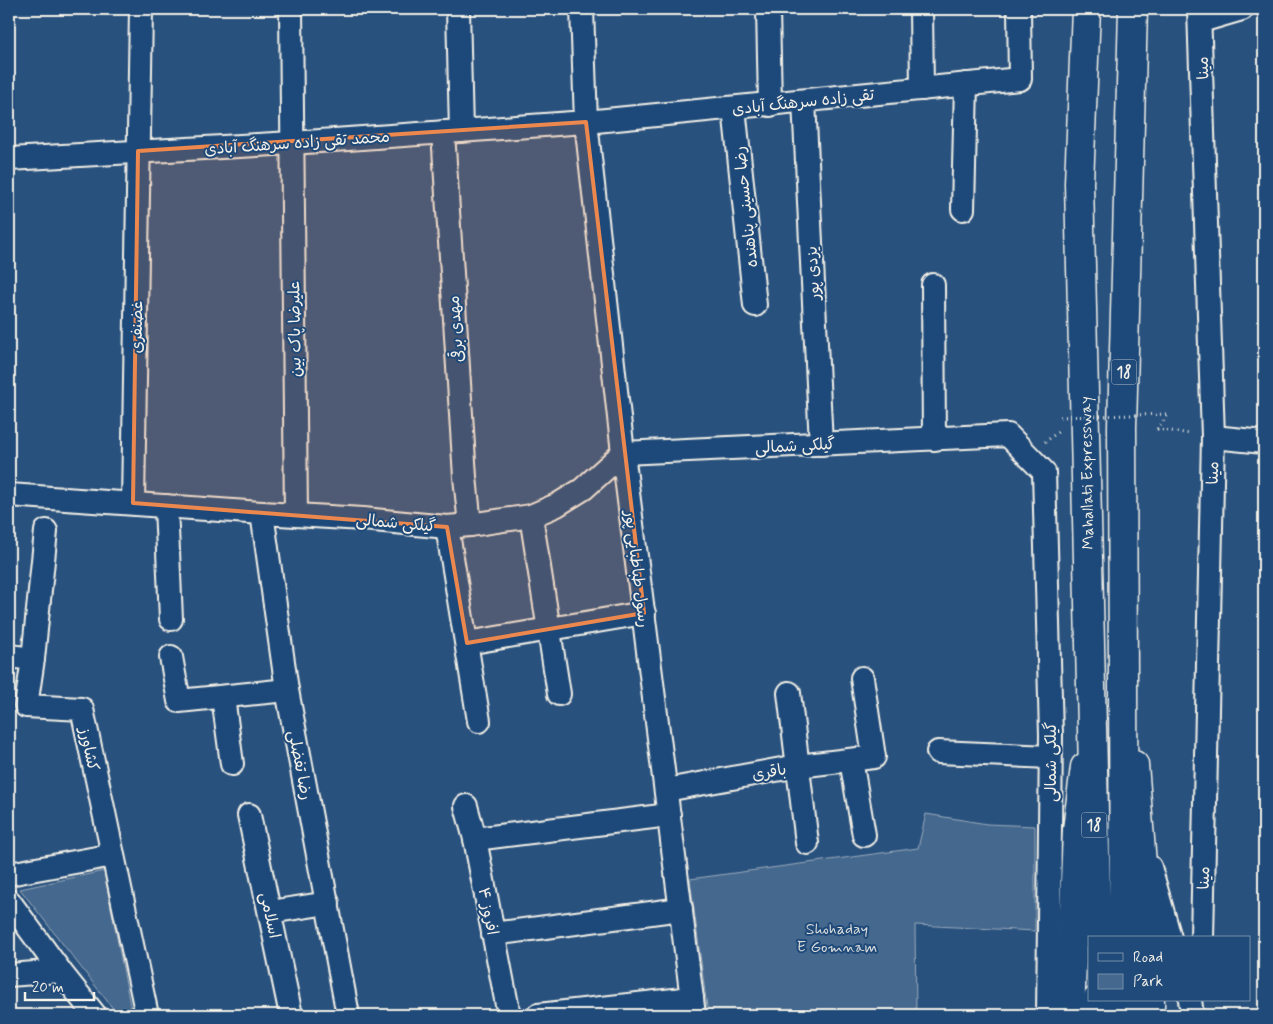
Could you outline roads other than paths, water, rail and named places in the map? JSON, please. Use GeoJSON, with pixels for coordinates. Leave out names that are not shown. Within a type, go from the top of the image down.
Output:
{"type":"FeatureCollection","features":[{"type":"Feature","properties":{"kind":"main road","name":"Mahallati Expressway"},"geometry":{"type":"LineString","coordinates":[[1086,9],[1079,183],[1097,936]]}},
{"type":"Feature","properties":{"kind":"main road","name":"18"},"geometry":{"type":"LineString","coordinates":[[1124,936],[1122,427],[1133,9]]}},
{"type":"Feature","properties":{"kind":"main road"},"geometry":{"type":"LineString","coordinates":[[1070,1015],[1077,830],[1092,711]]}},
{"type":"Feature","properties":{"kind":"main road"},"geometry":{"type":"LineString","coordinates":[[1124,735],[1133,760],[1148,936]]}},
{"type":"Feature","properties":{"kind":"main road"},"geometry":{"type":"LineString","coordinates":[[1097,1002],[1097,1015]]}},
{"type":"Feature","properties":{"kind":"main road"},"geometry":{"type":"LineString","coordinates":[[1124,1002],[1124,1015]]}},
{"type":"Feature","properties":{"kind":"main road"},"geometry":{"type":"LineString","coordinates":[[1150,1002],[1150,1015]]}},
{"type":"Feature","properties":{"kind":"street","name":"غضنفری"},"geometry":{"type":"LineString","coordinates":[[133,503],[140,9]]}},
{"type":"Feature","properties":{"kind":"street","name":"علیرضا پاک بین"},"geometry":{"type":"LineString","coordinates":[[291,9],[296,514]]}},
{"type":"Feature","properties":{"kind":"street","name":"مهدی برقی"},"geometry":{"type":"LineString","coordinates":[[458,9],[452,132],[465,477],[470,526]]}},
{"type":"Feature","properties":{"kind":"street","name":"رسول طباطبایی پور"},"geometry":{"type":"LineString","coordinates":[[582,9],[586,122],[623,453],[693,1006]]}},
{"type":"Feature","properties":{"kind":"street"},"geometry":{"type":"LineString","coordinates":[[768,9],[770,105]]}},
{"type":"Feature","properties":{"kind":"street"},"geometry":{"type":"LineString","coordinates":[[920,9],[922,89]]}},
{"type":"Feature","properties":{"kind":"street","name":"تقی زاده سرهنگ آبادی"},"geometry":{"type":"LineString","coordinates":[[586,122],[1020,79],[1019,9]]}},
{"type":"Feature","properties":{"kind":"street"},"geometry":{"type":"LineString","coordinates":[[1200,15],[1242,9]]}},
{"type":"Feature","properties":{"kind":"street","name":"مینا"},"geometry":{"type":"LineString","coordinates":[[1200,15],[1213,437],[1202,936]]}},
{"type":"Feature","properties":{"kind":"street"},"geometry":{"type":"LineString","coordinates":[[963,209],[966,84]]}},
{"type":"Feature","properties":{"kind":"street","name":"یزدی پور"},"geometry":{"type":"LineString","coordinates":[[804,101],[821,444]]}},
{"type":"Feature","properties":{"kind":"street","name":"رضا حسینی پناهنده"},"geometry":{"type":"LineString","coordinates":[[734,108],[755,305]]}},
{"type":"Feature","properties":{"kind":"street","name":"محمد تقی زاده سرهنگ آبادی"},"geometry":{"type":"LineString","coordinates":[[9,159],[292,143],[586,122]]}},
{"type":"Feature","properties":{"kind":"street"},"geometry":{"type":"LineString","coordinates":[[933,285],[934,439]]}},
{"type":"Feature","properties":{"kind":"street","name":"گيلکی شمالی"},"geometry":{"type":"LineString","coordinates":[[9,495],[470,526],[531,516],[557,505],[583,489],[623,453],[1008,436],[1044,472],[1050,757],[1048,1015]]}},
{"type":"Feature","properties":{"kind":"street"},"geometry":{"type":"LineString","coordinates":[[1213,437],[1264,442]]}},
{"type":"Feature","properties":{"kind":"street"},"geometry":{"type":"LineString","coordinates":[[166,506],[170,619]]}},
{"type":"Feature","properties":{"kind":"street","name":"رضا تفضلی"},"geometry":{"type":"LineString","coordinates":[[262,513],[287,690],[348,1015]]}},
{"type":"Feature","properties":{"kind":"street"},"geometry":{"type":"LineString","coordinates":[[531,516],[559,694]]}},
{"type":"Feature","properties":{"kind":"street"},"geometry":{"type":"LineString","coordinates":[[448,526],[479,721]]}},
{"type":"Feature","properties":{"kind":"street","name":"کشاورز"},"geometry":{"type":"LineString","coordinates":[[46,530],[33,659],[26,706],[82,709],[146,1015]]}},
{"type":"Feature","properties":{"kind":"street"},"geometry":{"type":"LineString","coordinates":[[466,643],[644,613]]}},
{"type":"Feature","properties":{"kind":"street"},"geometry":{"type":"LineString","coordinates":[[9,656],[33,659]]}},
{"type":"Feature","properties":{"kind":"street"},"geometry":{"type":"LineString","coordinates":[[172,656],[179,701],[287,690]]}},
{"type":"Feature","properties":{"kind":"street","name":"باقری"},"geometry":{"type":"LineString","coordinates":[[666,790],[798,766],[874,758],[862,678]]}},
{"type":"Feature","properties":{"kind":"street"},"geometry":{"type":"LineString","coordinates":[[789,693],[807,843]]}},
{"type":"Feature","properties":{"kind":"street"},"geometry":{"type":"LineString","coordinates":[[223,697],[232,764]]}},
{"type":"Feature","properties":{"kind":"street"},"geometry":{"type":"LineString","coordinates":[[938,752],[1050,757]]}},
{"type":"Feature","properties":{"kind":"street"},"geometry":{"type":"LineString","coordinates":[[851,760],[864,835]]}},
{"type":"Feature","properties":{"kind":"street","name":"افروز ۴"},"geometry":{"type":"LineString","coordinates":[[466,806],[509,1015]]}},
{"type":"Feature","properties":{"kind":"street","name":"اسلامی"},"geometry":{"type":"LineString","coordinates":[[249,815],[292,1015]]}},
{"type":"Feature","properties":{"kind":"street"},"geometry":{"type":"LineString","coordinates":[[474,839],[669,815]]}},
{"type":"Feature","properties":{"kind":"street"},"geometry":{"type":"LineString","coordinates":[[1138,826],[1169,936]]}},
{"type":"Feature","properties":{"kind":"street"},"geometry":{"type":"LineString","coordinates":[[9,874],[113,855]]}},
{"type":"Feature","properties":{"kind":"street"},"geometry":{"type":"LineString","coordinates":[[9,901],[95,1015]]}},
{"type":"Feature","properties":{"kind":"street"},"geometry":{"type":"LineString","coordinates":[[270,912],[328,903]]}},
{"type":"Feature","properties":{"kind":"street"},"geometry":{"type":"LineString","coordinates":[[493,934],[681,909]]}},
{"type":"Feature","properties":{"kind":"street"},"geometry":{"type":"LineString","coordinates":[[9,975],[60,971]]}},
{"type":"Feature","properties":{"kind":"street"},"geometry":{"type":"LineString","coordinates":[[1190,1002],[1192,1015]]}},
{"type":"Feature","properties":{"kind":"street"},"geometry":{"type":"LineString","coordinates":[[1200,1015],[1201,1002]]}},
{"type":"Feature","properties":{"kind":"street"},"geometry":{"type":"LineString","coordinates":[[538,1015],[693,1006]]}},
{"type":"Feature","properties":{"kind":"park label","name":"Shohaday E Gomnam"},"geometry":{"type":"Point","coordinates":[837,937]}}]}
